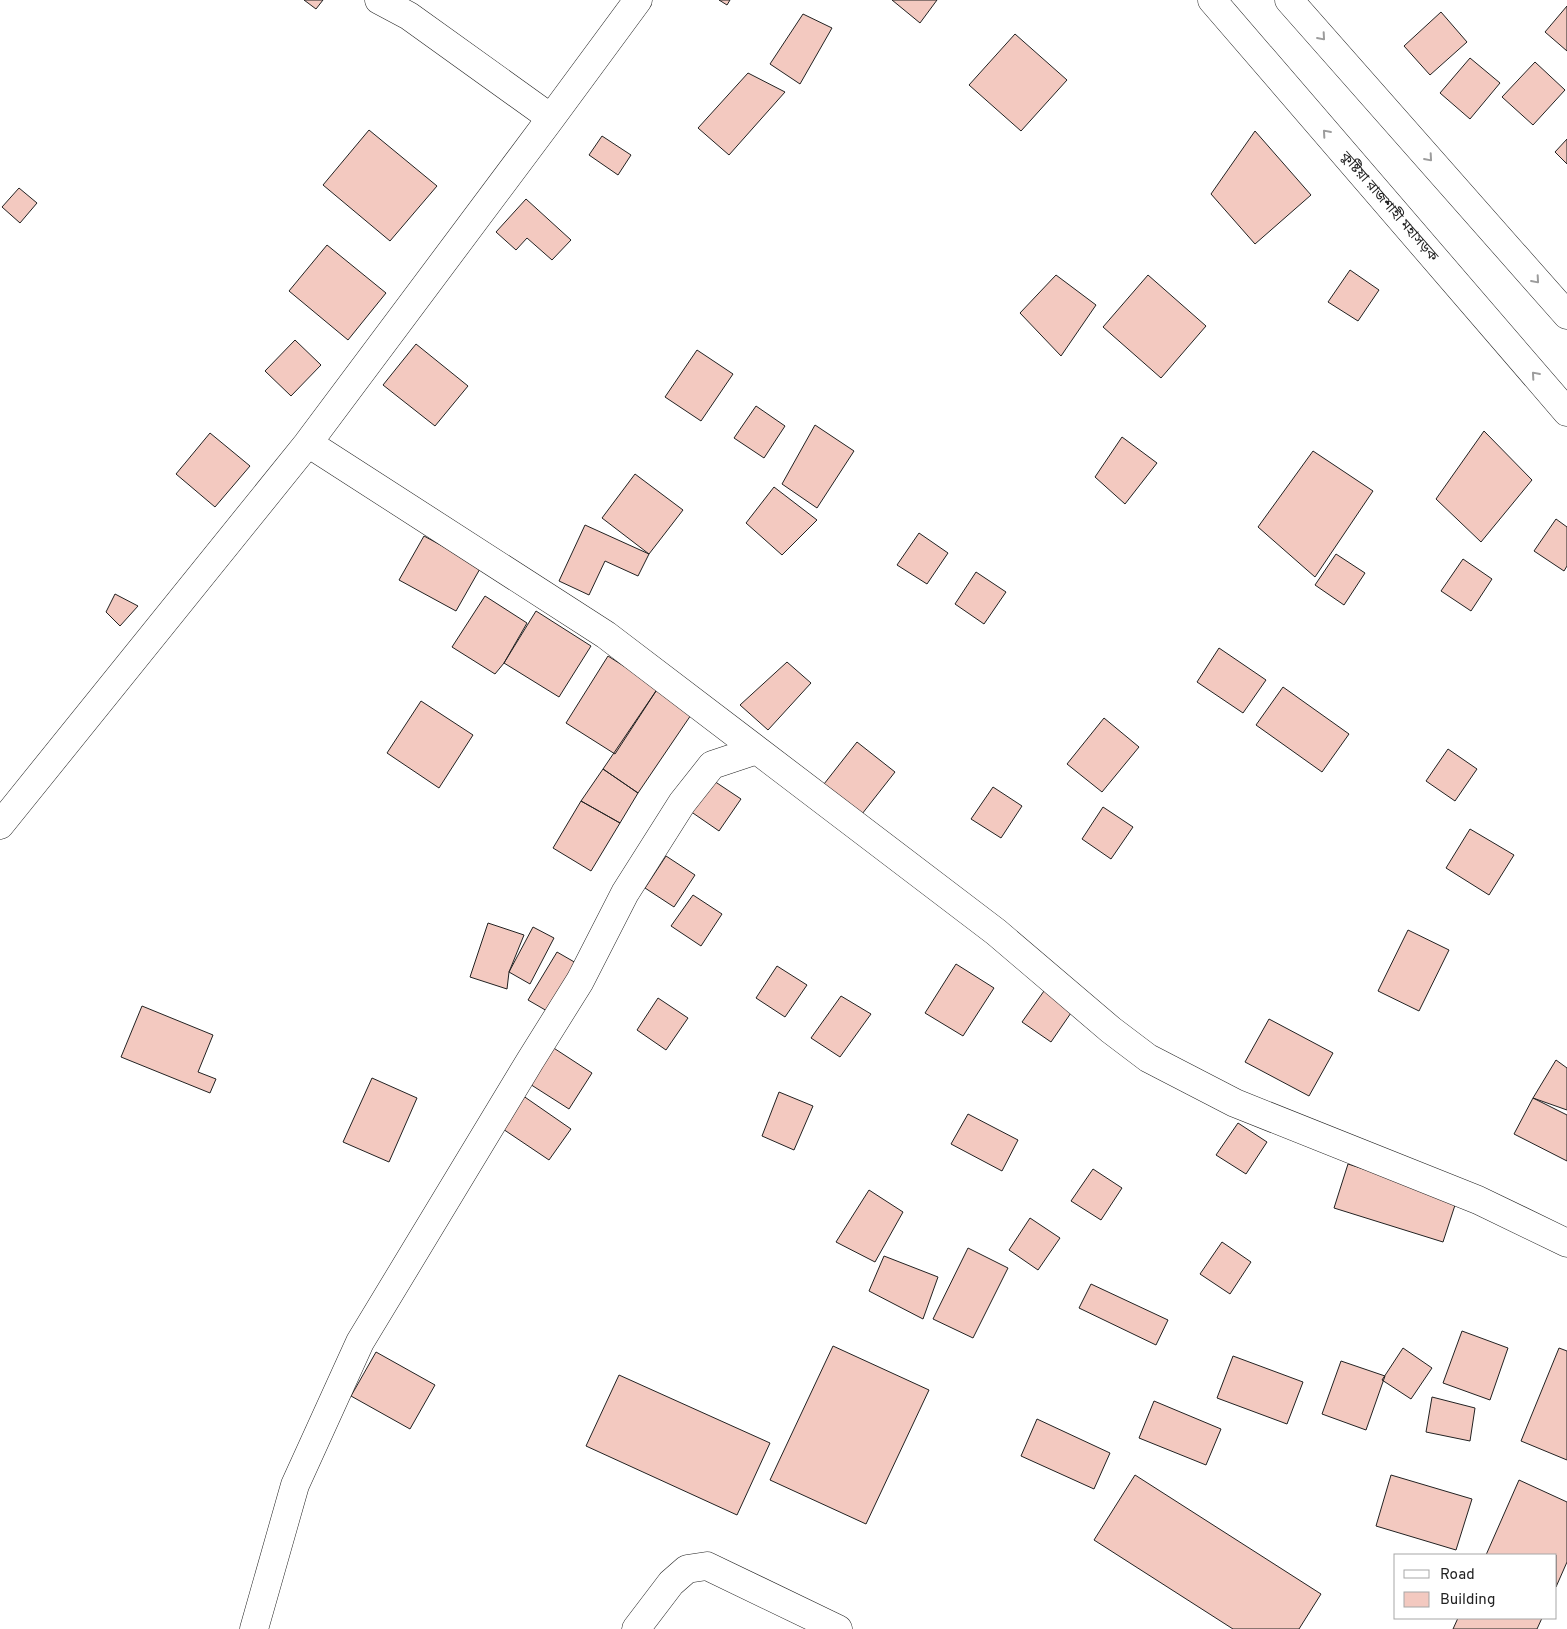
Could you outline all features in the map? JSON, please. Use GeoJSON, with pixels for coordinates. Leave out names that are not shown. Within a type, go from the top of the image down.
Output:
{"type":"FeatureCollection","features":[{"type":"Feature","properties":{"kind":"main road"},"geometry":{"type":"LineString","coordinates":[[379,0],[409,16],[551,118]]}},
{"type":"Feature","properties":{"kind":"main road"},"geometry":{"type":"LineString","coordinates":[[0,825],[308,443],[638,0]]}},
{"type":"Feature","properties":{"kind":"main road","name":"কুষ্টিয়া রাজশাহী মহাসড়ক"},"geometry":{"type":"LineString","coordinates":[[1212,0],[1567,412]]}},
{"type":"Feature","properties":{"kind":"main road"},"geometry":{"type":"LineString","coordinates":[[1289,0],[1567,315]]}},
{"type":"Feature","properties":{"kind":"main road"},"geometry":{"type":"LineString","coordinates":[[308,443],[606,635],[996,932],[1111,1030],[1148,1058],[1235,1103],[1478,1200],[1567,1244]]}},
{"type":"Feature","properties":{"kind":"main road"},"geometry":{"type":"LineString","coordinates":[[254,1629],[295,1485],[360,1342],[530,1060],[580,981],[625,892],[682,803],[712,765],[757,750]]}},
{"type":"Feature","properties":{"kind":"main road"},"geometry":{"type":"LineString","coordinates":[[636,1629],[676,1578],[687,1569],[707,1566],[838,1629]]}},
{"type":"Feature","properties":{"kind":"building"},"geometry":{"type":"Polygon","coordinates":[[[304,0],[323,0],[316,9],[304,0]]]}},
{"type":"Feature","properties":{"kind":"building"},"geometry":{"type":"Polygon","coordinates":[[[719,0],[730,0],[727,5],[719,0]]]}},
{"type":"Feature","properties":{"kind":"building"},"geometry":{"type":"Polygon","coordinates":[[[892,0],[937,0],[920,23],[892,0]]]}},
{"type":"Feature","properties":{"kind":"building"},"geometry":{"type":"Polygon","coordinates":[[[1567,6],[1567,51],[1545,32],[1567,6]]]}},
{"type":"Feature","properties":{"kind":"building"},"geometry":{"type":"Polygon","coordinates":[[[1441,12],[1467,42],[1430,75],[1404,46],[1441,12]]]}},
{"type":"Feature","properties":{"kind":"building"},"geometry":{"type":"Polygon","coordinates":[[[803,14],[832,28],[800,84],[770,64],[803,14]]]}},
{"type":"Feature","properties":{"kind":"building"},"geometry":{"type":"Polygon","coordinates":[[[1015,34],[1067,80],[1021,131],[969,85],[1015,34]]]}},
{"type":"Feature","properties":{"kind":"building"},"geometry":{"type":"Polygon","coordinates":[[[1470,58],[1500,83],[1470,119],[1440,93],[1470,58]]]}},
{"type":"Feature","properties":{"kind":"building"},"geometry":{"type":"Polygon","coordinates":[[[1535,62],[1565,90],[1533,125],[1502,97],[1535,62]]]}},
{"type":"Feature","properties":{"kind":"building"},"geometry":{"type":"Polygon","coordinates":[[[748,73],[785,92],[729,155],[698,128],[748,73]]]}},
{"type":"Feature","properties":{"kind":"building"},"geometry":{"type":"Polygon","coordinates":[[[369,130],[437,186],[390,241],[323,185],[369,130]]]}},
{"type":"Feature","properties":{"kind":"building"},"geometry":{"type":"Polygon","coordinates":[[[1255,131],[1311,195],[1255,244],[1211,194],[1255,131]]]}},
{"type":"Feature","properties":{"kind":"building"},"geometry":{"type":"Polygon","coordinates":[[[602,136],[631,155],[618,175],[589,155],[602,136]]]}},
{"type":"Feature","properties":{"kind":"building"},"geometry":{"type":"Polygon","coordinates":[[[1567,139],[1567,164],[1555,152],[1567,139]]]}},
{"type":"Feature","properties":{"kind":"building"},"geometry":{"type":"Polygon","coordinates":[[[19,188],[37,203],[20,223],[2,207],[19,188]]]}},
{"type":"Feature","properties":{"kind":"building"},"geometry":{"type":"Polygon","coordinates":[[[526,199],[571,240],[552,260],[527,238],[516,250],[496,232],[526,199]]]}},
{"type":"Feature","properties":{"kind":"building"},"geometry":{"type":"Polygon","coordinates":[[[327,245],[386,293],[348,340],[289,291],[327,245]]]}},
{"type":"Feature","properties":{"kind":"building"},"geometry":{"type":"Polygon","coordinates":[[[1350,270],[1379,290],[1358,321],[1328,302],[1350,270]]]}},
{"type":"Feature","properties":{"kind":"building"},"geometry":{"type":"Polygon","coordinates":[[[1056,275],[1096,305],[1061,356],[1020,313],[1056,275]]]}},
{"type":"Feature","properties":{"kind":"building"},"geometry":{"type":"Polygon","coordinates":[[[1148,275],[1206,326],[1161,378],[1103,327],[1148,275]]]}},
{"type":"Feature","properties":{"kind":"building"},"geometry":{"type":"Polygon","coordinates":[[[295,340],[321,365],[291,396],[265,371],[295,340]]]}},
{"type":"Feature","properties":{"kind":"building"},"geometry":{"type":"Polygon","coordinates":[[[416,344],[468,386],[435,426],[383,385],[416,344]]]}},
{"type":"Feature","properties":{"kind":"building"},"geometry":{"type":"Polygon","coordinates":[[[697,350],[733,374],[701,421],[665,397],[697,350]]]}},
{"type":"Feature","properties":{"kind":"building"},"geometry":{"type":"Polygon","coordinates":[[[756,406],[785,426],[764,458],[734,438],[756,406]]]}},
{"type":"Feature","properties":{"kind":"building"},"geometry":{"type":"Polygon","coordinates":[[[815,425],[854,451],[817,508],[782,484],[815,425]]]}},
{"type":"Feature","properties":{"kind":"building"},"geometry":{"type":"Polygon","coordinates":[[[1484,431],[1532,480],[1481,542],[1436,499],[1484,431]]]}},
{"type":"Feature","properties":{"kind":"building"},"geometry":{"type":"Polygon","coordinates":[[[210,433],[250,466],[215,507],[176,474],[210,433]]]}},
{"type":"Feature","properties":{"kind":"building"},"geometry":{"type":"Polygon","coordinates":[[[1122,437],[1157,463],[1125,504],[1095,477],[1122,437]]]}},
{"type":"Feature","properties":{"kind":"building"},"geometry":{"type":"Polygon","coordinates":[[[1313,451],[1373,491],[1315,577],[1258,527],[1313,451]]]}},
{"type":"Feature","properties":{"kind":"building"},"geometry":{"type":"Polygon","coordinates":[[[635,474],[683,510],[649,554],[602,518],[635,474]]]}},
{"type":"Feature","properties":{"kind":"building"},"geometry":{"type":"Polygon","coordinates":[[[774,487],[817,520],[782,555],[746,523],[774,487]]]}},
{"type":"Feature","properties":{"kind":"building"},"geometry":{"type":"Polygon","coordinates":[[[1556,519],[1567,527],[1567,566],[1564,571],[1534,551],[1556,519]]]}},
{"type":"Feature","properties":{"kind":"building"},"geometry":{"type":"Polygon","coordinates":[[[585,525],[649,554],[638,576],[605,561],[589,595],[559,581],[585,525]]]}},
{"type":"Feature","properties":{"kind":"building"},"geometry":{"type":"Polygon","coordinates":[[[919,533],[948,553],[927,584],[897,565],[919,533]]]}},
{"type":"Feature","properties":{"kind":"building"},"geometry":{"type":"Polygon","coordinates":[[[424,536],[481,567],[456,611],[399,580],[424,536]]]}},
{"type":"Feature","properties":{"kind":"building"},"geometry":{"type":"Polygon","coordinates":[[[1336,554],[1365,573],[1344,605],[1315,585],[1336,554]]]}},
{"type":"Feature","properties":{"kind":"building"},"geometry":{"type":"Polygon","coordinates":[[[1463,559],[1492,579],[1471,611],[1441,591],[1463,559]]]}},
{"type":"Feature","properties":{"kind":"building"},"geometry":{"type":"Polygon","coordinates":[[[976,572],[1006,592],[984,624],[955,604],[976,572]]]}},
{"type":"Feature","properties":{"kind":"building"},"geometry":{"type":"Polygon","coordinates":[[[115,594],[138,606],[120,626],[106,612],[115,594]]]}},
{"type":"Feature","properties":{"kind":"building"},"geometry":{"type":"Polygon","coordinates":[[[485,596],[527,623],[504,663],[495,674],[452,647],[485,596]]]}},
{"type":"Feature","properties":{"kind":"building"},"geometry":{"type":"Polygon","coordinates":[[[536,611],[591,646],[559,697],[504,663],[536,611]]]}},
{"type":"Feature","properties":{"kind":"building"},"geometry":{"type":"Polygon","coordinates":[[[1219,648],[1266,680],[1243,713],[1197,682],[1219,648]]]}},
{"type":"Feature","properties":{"kind":"building"},"geometry":{"type":"Polygon","coordinates":[[[608,656],[658,688],[615,754],[566,723],[608,656]]]}},
{"type":"Feature","properties":{"kind":"building"},"geometry":{"type":"Polygon","coordinates":[[[787,662],[811,683],[768,730],[740,705],[787,662]]]}},
{"type":"Feature","properties":{"kind":"building"},"geometry":{"type":"Polygon","coordinates":[[[1283,687],[1349,734],[1322,772],[1256,725],[1283,687]]]}},
{"type":"Feature","properties":{"kind":"building"},"geometry":{"type":"Polygon","coordinates":[[[658,688],[693,712],[638,793],[603,769],[658,688]]]}},
{"type":"Feature","properties":{"kind":"building"},"geometry":{"type":"Polygon","coordinates":[[[421,701],[473,735],[439,788],[387,753],[421,701]]]}},
{"type":"Feature","properties":{"kind":"building"},"geometry":{"type":"Polygon","coordinates":[[[1104,718],[1139,747],[1102,792],[1067,764],[1104,718]]]}},
{"type":"Feature","properties":{"kind":"building"},"geometry":{"type":"Polygon","coordinates":[[[857,742],[895,772],[862,814],[824,784],[857,742]]]}},
{"type":"Feature","properties":{"kind":"building"},"geometry":{"type":"Polygon","coordinates":[[[1448,749],[1477,769],[1455,801],[1426,781],[1448,749]]]}},
{"type":"Feature","properties":{"kind":"building"},"geometry":{"type":"Polygon","coordinates":[[[603,769],[638,793],[620,823],[581,801],[603,769]]]}},
{"type":"Feature","properties":{"kind":"building"},"geometry":{"type":"Polygon","coordinates":[[[711,779],[741,799],[719,831],[690,811],[711,779]]]}},
{"type":"Feature","properties":{"kind":"building"},"geometry":{"type":"Polygon","coordinates":[[[993,787],[1022,806],[1001,838],[971,819],[993,787]]]}},
{"type":"Feature","properties":{"kind":"building"},"geometry":{"type":"Polygon","coordinates":[[[581,801],[620,823],[591,871],[553,848],[581,801]]]}},
{"type":"Feature","properties":{"kind":"building"},"geometry":{"type":"Polygon","coordinates":[[[1103,807],[1133,827],[1111,859],[1082,839],[1103,807]]]}},
{"type":"Feature","properties":{"kind":"building"},"geometry":{"type":"Polygon","coordinates":[[[1470,829],[1514,855],[1489,895],[1446,868],[1470,829]]]}},
{"type":"Feature","properties":{"kind":"building"},"geometry":{"type":"Polygon","coordinates":[[[666,856],[695,875],[674,907],[645,888],[666,856]]]}},
{"type":"Feature","properties":{"kind":"building"},"geometry":{"type":"Polygon","coordinates":[[[693,895],[722,914],[701,946],[671,926],[693,895]]]}},
{"type":"Feature","properties":{"kind":"building"},"geometry":{"type":"Polygon","coordinates":[[[488,923],[524,935],[509,972],[507,989],[470,977],[488,923]]]}},
{"type":"Feature","properties":{"kind":"building"},"geometry":{"type":"Polygon","coordinates":[[[533,927],[554,938],[530,984],[509,972],[533,927]]]}},
{"type":"Feature","properties":{"kind":"building"},"geometry":{"type":"Polygon","coordinates":[[[1408,930],[1449,950],[1419,1011],[1378,991],[1408,930]]]}},
{"type":"Feature","properties":{"kind":"building"},"geometry":{"type":"Polygon","coordinates":[[[557,952],[583,967],[554,1015],[528,1000],[557,952]]]}},
{"type":"Feature","properties":{"kind":"building"},"geometry":{"type":"Polygon","coordinates":[[[956,964],[994,988],[963,1036],[925,1013],[956,964]]]}},
{"type":"Feature","properties":{"kind":"building"},"geometry":{"type":"Polygon","coordinates":[[[777,966],[807,985],[785,1017],[756,998],[777,966]]]}},
{"type":"Feature","properties":{"kind":"building"},"geometry":{"type":"Polygon","coordinates":[[[1044,991],[1073,1010],[1051,1042],[1022,1022],[1044,991]]]}},
{"type":"Feature","properties":{"kind":"building"},"geometry":{"type":"Polygon","coordinates":[[[841,996],[871,1014],[840,1057],[811,1038],[841,996]]]}},
{"type":"Feature","properties":{"kind":"building"},"geometry":{"type":"Polygon","coordinates":[[[658,998],[688,1018],[666,1050],[637,1030],[658,998]]]}},
{"type":"Feature","properties":{"kind":"building"},"geometry":{"type":"Polygon","coordinates":[[[142,1006],[213,1035],[198,1072],[216,1079],[210,1093],[121,1057],[142,1006]]]}},
{"type":"Feature","properties":{"kind":"building"},"geometry":{"type":"Polygon","coordinates":[[[1269,1019],[1333,1053],[1309,1096],[1245,1062],[1269,1019]]]}},
{"type":"Feature","properties":{"kind":"building"},"geometry":{"type":"Polygon","coordinates":[[[546,1043],[592,1073],[569,1109],[522,1079],[546,1043]]]}},
{"type":"Feature","properties":{"kind":"building"},"geometry":{"type":"Polygon","coordinates":[[[1556,1060],[1567,1068],[1567,1110],[1533,1098],[1556,1060]]]}},
{"type":"Feature","properties":{"kind":"building"},"geometry":{"type":"Polygon","coordinates":[[[372,1078],[417,1098],[389,1162],[343,1142],[372,1078]]]}},
{"type":"Feature","properties":{"kind":"building"},"geometry":{"type":"Polygon","coordinates":[[[779,1092],[813,1106],[794,1150],[762,1136],[779,1092]]]}},
{"type":"Feature","properties":{"kind":"building"},"geometry":{"type":"Polygon","coordinates":[[[519,1093],[571,1129],[549,1160],[497,1125],[519,1093]]]}},
{"type":"Feature","properties":{"kind":"building"},"geometry":{"type":"Polygon","coordinates":[[[1533,1098],[1567,1115],[1567,1161],[1514,1134],[1533,1098]]]}},
{"type":"Feature","properties":{"kind":"building"},"geometry":{"type":"Polygon","coordinates":[[[968,1114],[1018,1140],[1002,1171],[951,1144],[968,1114]]]}},
{"type":"Feature","properties":{"kind":"building"},"geometry":{"type":"Polygon","coordinates":[[[1238,1123],[1267,1142],[1246,1174],[1216,1155],[1238,1123]]]}},
{"type":"Feature","properties":{"kind":"building"},"geometry":{"type":"Polygon","coordinates":[[[1348,1164],[1457,1199],[1443,1242],[1334,1208],[1348,1164]]]}},
{"type":"Feature","properties":{"kind":"building"},"geometry":{"type":"Polygon","coordinates":[[[1093,1169],[1122,1188],[1101,1220],[1071,1201],[1093,1169]]]}},
{"type":"Feature","properties":{"kind":"building"},"geometry":{"type":"Polygon","coordinates":[[[869,1190],[903,1212],[875,1262],[836,1242],[869,1190]]]}},
{"type":"Feature","properties":{"kind":"building"},"geometry":{"type":"Polygon","coordinates":[[[1030,1218],[1060,1238],[1038,1270],[1009,1250],[1030,1218]]]}},
{"type":"Feature","properties":{"kind":"building"},"geometry":{"type":"Polygon","coordinates":[[[1222,1242],[1251,1262],[1230,1294],[1200,1274],[1222,1242]]]}},
{"type":"Feature","properties":{"kind":"building"},"geometry":{"type":"Polygon","coordinates":[[[968,1248],[1008,1268],[973,1338],[933,1319],[968,1248]]]}},
{"type":"Feature","properties":{"kind":"building"},"geometry":{"type":"Polygon","coordinates":[[[884,1256],[938,1277],[923,1319],[869,1291],[884,1256]]]}},
{"type":"Feature","properties":{"kind":"building"},"geometry":{"type":"Polygon","coordinates":[[[1091,1284],[1168,1320],[1156,1345],[1079,1308],[1091,1284]]]}},
{"type":"Feature","properties":{"kind":"building"},"geometry":{"type":"Polygon","coordinates":[[[1462,1331],[1508,1348],[1490,1400],[1443,1383],[1462,1331]]]}},
{"type":"Feature","properties":{"kind":"building"},"geometry":{"type":"Polygon","coordinates":[[[833,1346],[929,1390],[866,1524],[770,1480],[833,1346]]]}},
{"type":"Feature","properties":{"kind":"building"},"geometry":{"type":"Polygon","coordinates":[[[1403,1348],[1432,1368],[1411,1399],[1382,1380],[1403,1348]]]}},
{"type":"Feature","properties":{"kind":"building"},"geometry":{"type":"Polygon","coordinates":[[[1559,1348],[1567,1351],[1567,1460],[1521,1441],[1559,1348]]]}},
{"type":"Feature","properties":{"kind":"building"},"geometry":{"type":"Polygon","coordinates":[[[376,1352],[435,1385],[410,1429],[351,1396],[376,1352]]]}},
{"type":"Feature","properties":{"kind":"building"},"geometry":{"type":"Polygon","coordinates":[[[1233,1356],[1303,1382],[1287,1424],[1217,1398],[1233,1356]]]}},
{"type":"Feature","properties":{"kind":"building"},"geometry":{"type":"Polygon","coordinates":[[[1341,1361],[1385,1376],[1366,1430],[1322,1414],[1341,1361]]]}},
{"type":"Feature","properties":{"kind":"building"},"geometry":{"type":"Polygon","coordinates":[[[619,1375],[770,1443],[737,1515],[586,1446],[619,1375]]]}},
{"type":"Feature","properties":{"kind":"building"},"geometry":{"type":"Polygon","coordinates":[[[1432,1397],[1475,1408],[1470,1441],[1426,1432],[1432,1397]]]}},
{"type":"Feature","properties":{"kind":"building"},"geometry":{"type":"Polygon","coordinates":[[[1154,1401],[1221,1429],[1206,1465],[1139,1438],[1154,1401]]]}},
{"type":"Feature","properties":{"kind":"building"},"geometry":{"type":"Polygon","coordinates":[[[1037,1419],[1110,1453],[1094,1489],[1021,1456],[1037,1419]]]}},
{"type":"Feature","properties":{"kind":"building"},"geometry":{"type":"Polygon","coordinates":[[[1135,1475],[1321,1594],[1299,1629],[1233,1629],[1094,1540],[1135,1475]]]}},
{"type":"Feature","properties":{"kind":"building"},"geometry":{"type":"Polygon","coordinates":[[[1391,1475],[1472,1499],[1456,1550],[1376,1526],[1391,1475]]]}},
{"type":"Feature","properties":{"kind":"building"},"geometry":{"type":"Polygon","coordinates":[[[1519,1480],[1567,1502],[1567,1562],[1557,1585],[1557,1554],[1486,1554],[1519,1480]]]}},
{"type":"Feature","properties":{"kind":"building"},"geometry":{"type":"Polygon","coordinates":[[[1458,1619],[1542,1619],[1537,1629],[1453,1629],[1458,1619]]]}}]}
